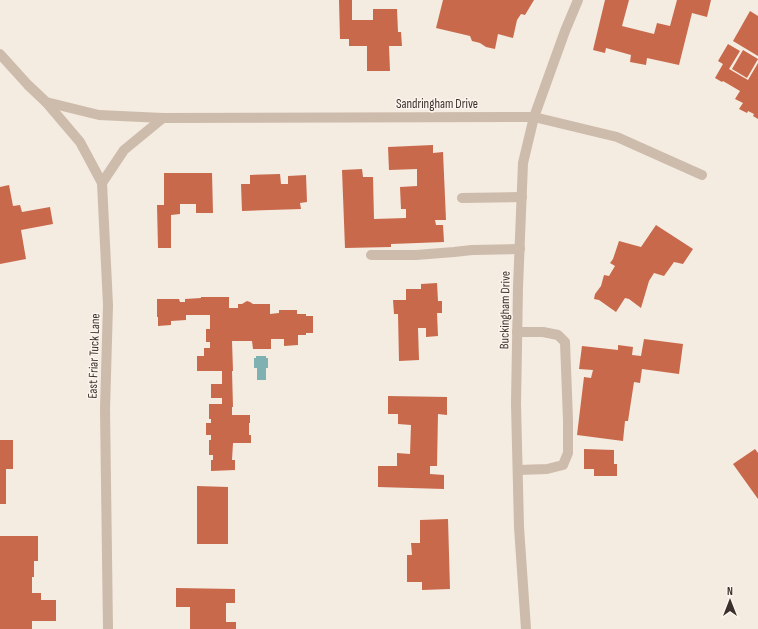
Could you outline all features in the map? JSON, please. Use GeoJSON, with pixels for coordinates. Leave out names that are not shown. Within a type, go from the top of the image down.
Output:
{"type":"FeatureCollection","features":[{"type":"Feature","properties":{"kind":"street","name":"Buckingham Drive"},"geometry":{"type":"LineString","coordinates":[[526,629],[520,527],[516,404],[523,163],[534,117],[565,31],[578,0]]}},
{"type":"Feature","properties":{"kind":"street","name":"East Friar Tuck Lane"},"geometry":{"type":"LineString","coordinates":[[0,54],[28,85],[46,102],[80,142],[102,183],[108,305],[105,409],[108,629]]}},
{"type":"Feature","properties":{"kind":"street","name":"East Friar Tuck Lane"},"geometry":{"type":"LineString","coordinates":[[46,102],[99,115]]}},
{"type":"Feature","properties":{"kind":"street","name":"Sandringham Drive"},"geometry":{"type":"LineString","coordinates":[[99,115],[163,118],[534,117],[617,137],[702,175]]}},
{"type":"Feature","properties":{"kind":"street"},"geometry":{"type":"LineString","coordinates":[[102,183],[124,150],[163,118]]}},
{"type":"Feature","properties":{"kind":"street"},"geometry":{"type":"LineString","coordinates":[[462,198],[522,197]]}},
{"type":"Feature","properties":{"kind":"street"},"geometry":{"type":"LineString","coordinates":[[371,255],[416,255],[472,250],[520,249]]}},
{"type":"Feature","properties":{"kind":"street"},"geometry":{"type":"LineString","coordinates":[[518,332],[542,332],[558,335],[565,342],[568,453],[563,465],[547,469],[518,470]]}},
{"type":"Feature","properties":{"kind":"water"},"geometry":{"type":"Polygon","coordinates":[[[256,356],[266,356],[266,358],[268,358],[266,380],[257,380],[257,368],[254,368],[254,358],[256,358],[256,356]]]}},
{"type":"Feature","properties":{"kind":"building"},"geometry":{"type":"Polygon","coordinates":[[[339,0],[352,0],[352,20],[373,20],[373,9],[397,9],[398,32],[401,32],[402,46],[389,46],[390,71],[367,71],[367,46],[349,46],[349,39],[340,39],[339,0]]]}},
{"type":"Feature","properties":{"kind":"building"},"geometry":{"type":"Polygon","coordinates":[[[443,0],[534,0],[525,15],[521,14],[517,20],[513,38],[498,34],[495,49],[472,41],[470,36],[436,28],[443,0]]]}},
{"type":"Feature","properties":{"kind":"building"},"geometry":{"type":"Polygon","coordinates":[[[605,0],[629,0],[622,26],[654,34],[657,23],[670,26],[677,0],[711,0],[707,17],[692,13],[679,65],[647,58],[646,65],[630,62],[631,55],[606,48],[605,53],[593,50],[605,0]]]}},
{"type":"Feature","properties":{"kind":"building"},"geometry":{"type":"Polygon","coordinates":[[[750,11],[758,16],[758,56],[733,41],[750,11]]]}},
{"type":"Feature","properties":{"kind":"building"},"geometry":{"type":"Polygon","coordinates":[[[728,44],[740,51],[729,69],[748,80],[758,63],[758,119],[753,116],[754,114],[748,111],[747,113],[739,109],[743,103],[735,99],[740,91],[715,78],[723,64],[718,61],[728,44]]]}},
{"type":"Feature","properties":{"kind":"building"},"geometry":{"type":"Polygon","coordinates":[[[743,50],[758,59],[747,78],[732,69],[743,50]]]}},
{"type":"Feature","properties":{"kind":"building"},"geometry":{"type":"Polygon","coordinates":[[[433,145],[433,153],[443,152],[446,220],[435,220],[436,225],[443,225],[444,242],[391,244],[391,247],[345,248],[342,170],[362,169],[363,177],[373,177],[374,219],[406,218],[406,209],[401,209],[400,187],[417,186],[417,169],[389,170],[388,147],[433,145]]]}},
{"type":"Feature","properties":{"kind":"building"},"geometry":{"type":"Polygon","coordinates":[[[164,173],[212,173],[213,213],[196,213],[196,204],[180,204],[180,214],[171,215],[171,248],[158,248],[157,205],[164,205],[164,173]]]}},
{"type":"Feature","properties":{"kind":"building"},"geometry":{"type":"Polygon","coordinates":[[[280,174],[281,184],[288,184],[288,176],[306,175],[307,202],[300,203],[301,209],[242,211],[241,184],[250,184],[250,175],[280,174]]]}},
{"type":"Feature","properties":{"kind":"building"},"geometry":{"type":"Polygon","coordinates":[[[9,185],[13,206],[20,205],[22,212],[50,207],[53,224],[21,230],[26,259],[0,264],[0,187],[9,185]]]}},
{"type":"Feature","properties":{"kind":"building"},"geometry":{"type":"Polygon","coordinates":[[[656,225],[693,249],[683,264],[674,262],[664,276],[654,273],[649,281],[641,308],[629,299],[625,298],[616,312],[599,300],[594,299],[595,294],[601,286],[604,275],[609,276],[615,266],[610,263],[613,259],[619,241],[641,247],[656,225]]]}},
{"type":"Feature","properties":{"kind":"building"},"geometry":{"type":"Polygon","coordinates":[[[437,283],[438,301],[442,301],[442,313],[437,313],[438,336],[426,337],[426,328],[418,328],[419,360],[399,361],[398,314],[394,314],[393,300],[406,300],[406,289],[421,289],[421,284],[437,283]]]}},
{"type":"Feature","properties":{"kind":"building"},"geometry":{"type":"Polygon","coordinates":[[[201,297],[229,297],[229,308],[238,308],[238,304],[242,304],[247,301],[253,304],[270,304],[270,314],[279,313],[279,310],[297,310],[297,314],[313,316],[313,333],[298,335],[298,345],[284,346],[284,339],[271,339],[271,349],[253,349],[252,341],[232,341],[232,415],[250,415],[249,435],[251,435],[251,443],[233,443],[232,460],[235,460],[235,470],[211,471],[211,460],[213,460],[213,455],[209,455],[209,440],[211,440],[211,435],[206,435],[206,423],[211,423],[211,419],[209,419],[209,404],[222,404],[222,398],[211,398],[211,384],[222,384],[222,371],[197,371],[197,356],[204,356],[204,348],[210,348],[210,342],[206,342],[206,329],[210,329],[210,315],[186,315],[186,320],[171,321],[171,325],[158,326],[157,299],[179,299],[180,302],[185,302],[185,299],[201,297]]]}},
{"type":"Feature","properties":{"kind":"building"},"geometry":{"type":"Polygon","coordinates":[[[644,339],[683,344],[679,374],[642,369],[640,383],[634,382],[628,421],[625,421],[623,441],[577,435],[584,377],[591,378],[593,370],[579,369],[582,346],[618,350],[618,345],[633,347],[632,355],[641,356],[644,339]]]}},
{"type":"Feature","properties":{"kind":"building"},"geometry":{"type":"Polygon","coordinates":[[[388,396],[447,397],[447,415],[438,414],[437,466],[430,466],[430,474],[444,475],[444,489],[378,487],[378,466],[397,466],[397,453],[410,454],[411,425],[398,424],[398,414],[388,414],[388,396]]]}},
{"type":"Feature","properties":{"kind":"building"},"geometry":{"type":"Polygon","coordinates":[[[0,440],[13,440],[13,469],[6,469],[6,504],[0,504],[0,440]]]}},
{"type":"Feature","properties":{"kind":"building"},"geometry":{"type":"Polygon","coordinates":[[[584,449],[614,450],[614,464],[617,464],[617,476],[594,476],[594,469],[584,469],[584,449]]]}},
{"type":"Feature","properties":{"kind":"building"},"geometry":{"type":"Polygon","coordinates":[[[755,449],[758,453],[758,499],[733,464],[755,449]]]}},
{"type":"Feature","properties":{"kind":"building"},"geometry":{"type":"Polygon","coordinates":[[[197,486],[228,487],[228,544],[197,544],[197,486]]]}},
{"type":"Feature","properties":{"kind":"building"},"geometry":{"type":"Polygon","coordinates":[[[448,519],[450,589],[422,590],[422,582],[407,582],[407,555],[412,555],[411,543],[420,543],[420,520],[448,519]]]}},
{"type":"Feature","properties":{"kind":"building"},"geometry":{"type":"Polygon","coordinates":[[[0,536],[38,536],[38,561],[34,561],[32,593],[41,593],[41,600],[56,600],[56,621],[32,621],[32,629],[0,629],[0,536]]]}},
{"type":"Feature","properties":{"kind":"building"},"geometry":{"type":"Polygon","coordinates":[[[176,588],[235,589],[235,603],[226,603],[226,622],[236,622],[236,629],[190,629],[190,607],[176,607],[176,588]]]}}]}
